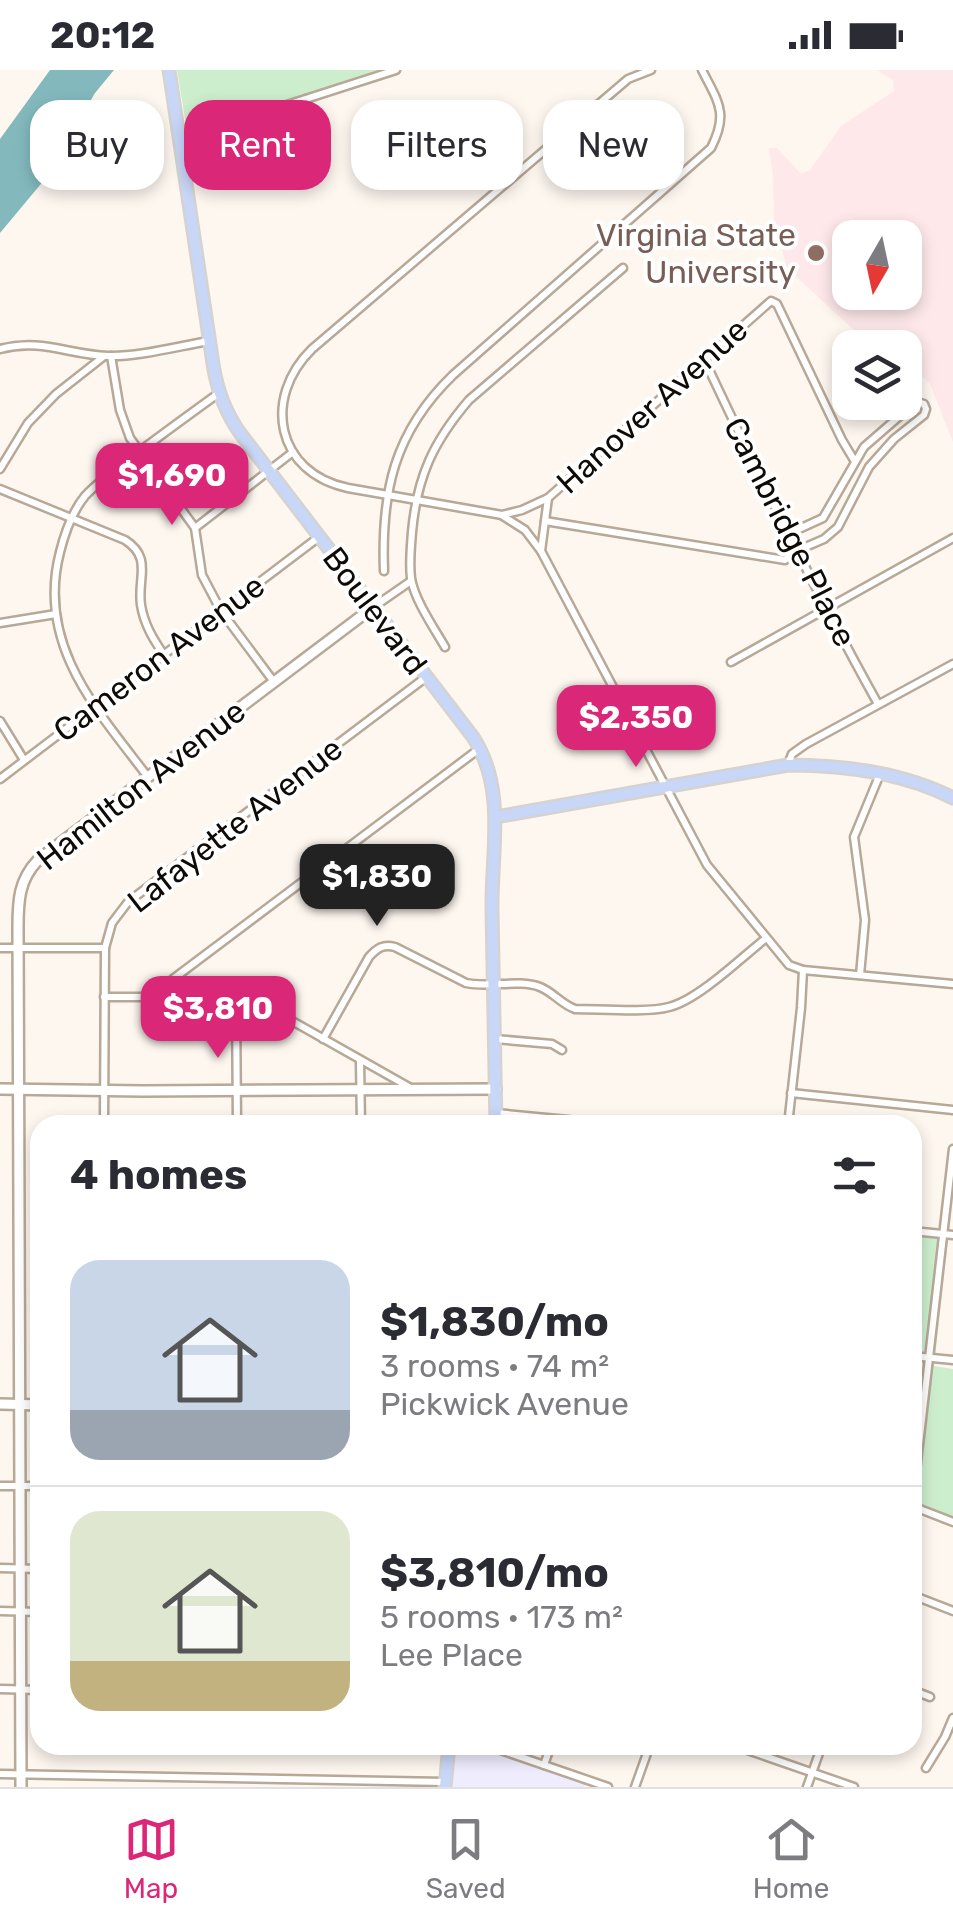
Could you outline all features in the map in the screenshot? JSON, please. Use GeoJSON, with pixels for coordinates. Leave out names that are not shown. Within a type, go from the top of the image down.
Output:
{"type":"FeatureCollection","features":[{"type":"Feature","properties":{"kind":"main road","name":"Boulevard"},"geometry":{"type":"LineString","coordinates":[[169,70],[219,394],[232,422],[268,471],[480,748],[492,784],[496,817],[492,884],[496,1115]]}},
{"type":"Feature","properties":{"kind":"main road"},"geometry":{"type":"LineString","coordinates":[[496,817],[788,765],[880,774],[917,783],[953,798]]}},
{"type":"Feature","properties":{"kind":"main road"},"geometry":{"type":"LineString","coordinates":[[445,1784],[448,1755]]}},
{"type":"Feature","properties":{"kind":"street"},"geometry":{"type":"LineString","coordinates":[[179,140],[396,70]]}},
{"type":"Feature","properties":{"kind":"street"},"geometry":{"type":"LineString","coordinates":[[651,70],[628,79],[304,356],[290,377],[282,402],[285,436],[292,452],[328,482],[502,515],[525,530],[541,551],[711,871],[790,966],[953,984]]}},
{"type":"Feature","properties":{"kind":"street"},"geometry":{"type":"LineString","coordinates":[[384,571],[386,494],[398,451],[426,403],[711,148],[719,132],[720,107],[702,70]]}},
{"type":"Feature","properties":{"kind":"street"},"geometry":{"type":"LineString","coordinates":[[445,647],[412,581],[415,499],[428,460],[448,425],[469,400],[623,268]]}},
{"type":"Feature","properties":{"kind":"street","name":"Hanover Avenue"},"geometry":{"type":"LineString","coordinates":[[541,551],[548,498],[768,302],[774,302],[854,460]]}},
{"type":"Feature","properties":{"kind":"street"},"geometry":{"type":"LineString","coordinates":[[0,349],[48,345],[108,356],[210,341]]}},
{"type":"Feature","properties":{"kind":"street"},"geometry":{"type":"LineString","coordinates":[[108,356],[122,420],[138,452],[194,528],[202,575],[221,611],[274,682]]}},
{"type":"Feature","properties":{"kind":"street"},"geometry":{"type":"LineString","coordinates":[[0,469],[28,423],[56,394],[108,356]]}},
{"type":"Feature","properties":{"kind":"street","name":"Cambridge Place"},"geometry":{"type":"LineString","coordinates":[[704,359],[796,551],[878,704]]}},
{"type":"Feature","properties":{"kind":"street"},"geometry":{"type":"LineString","coordinates":[[148,777],[74,672],[56,614],[55,579],[64,538],[83,498],[138,452],[219,394]]}},
{"type":"Feature","properties":{"kind":"street"},"geometry":{"type":"LineString","coordinates":[[545,521],[780,560],[790,558],[838,527],[869,467],[894,439],[924,415],[925,406],[917,402],[874,437],[854,460],[823,518],[788,534]]}},
{"type":"Feature","properties":{"kind":"street"},"geometry":{"type":"LineString","coordinates":[[194,528],[292,452]]}},
{"type":"Feature","properties":{"kind":"street"},"geometry":{"type":"LineString","coordinates":[[0,489],[125,540],[137,549],[142,561],[143,617],[164,656]]}},
{"type":"Feature","properties":{"kind":"street"},"geometry":{"type":"LineString","coordinates":[[502,515],[548,498]]}},
{"type":"Feature","properties":{"kind":"street","name":"Cameron Avenue"},"geometry":{"type":"LineString","coordinates":[[0,778],[319,537]]}},
{"type":"Feature","properties":{"kind":"street"},"geometry":{"type":"LineString","coordinates":[[731,662],[953,538]]}},
{"type":"Feature","properties":{"kind":"street","name":"Hamilton Avenue"},"geometry":{"type":"LineString","coordinates":[[21,1787],[18,948],[19,895],[25,876],[148,777],[412,581]]}},
{"type":"Feature","properties":{"kind":"street"},"geometry":{"type":"LineString","coordinates":[[0,623],[56,614]]}},
{"type":"Feature","properties":{"kind":"street"},"geometry":{"type":"LineString","coordinates":[[788,765],[796,750],[953,664]]}},
{"type":"Feature","properties":{"kind":"street","name":"Lafayette Avenue"},"geometry":{"type":"LineString","coordinates":[[104,1115],[105,948],[112,923],[128,902],[426,678]]}},
{"type":"Feature","properties":{"kind":"street"},"geometry":{"type":"LineString","coordinates":[[0,721],[24,760]]}},
{"type":"Feature","properties":{"kind":"street"},"geometry":{"type":"LineString","coordinates":[[162,997],[173,979],[480,748]]}},
{"type":"Feature","properties":{"kind":"street"},"geometry":{"type":"LineString","coordinates":[[860,975],[865,920],[854,837],[880,774]]}},
{"type":"Feature","properties":{"kind":"street"},"geometry":{"type":"LineString","coordinates":[[323,1039],[366,961],[378,948],[395,947],[458,981],[477,986],[541,988],[575,1009],[666,1008],[696,993],[765,938]]}},
{"type":"Feature","properties":{"kind":"street"},"geometry":{"type":"LineString","coordinates":[[0,948],[105,948]]}},
{"type":"Feature","properties":{"kind":"street"},"geometry":{"type":"LineString","coordinates":[[789,1115],[802,970]]}},
{"type":"Feature","properties":{"kind":"street"},"geometry":{"type":"LineString","coordinates":[[104,997],[236,998],[261,1005],[414,1090]]}},
{"type":"Feature","properties":{"kind":"street"},"geometry":{"type":"LineString","coordinates":[[236,998],[236,1115]]}},
{"type":"Feature","properties":{"kind":"street"},"geometry":{"type":"LineString","coordinates":[[495,1039],[552,1044],[562,1050]]}},
{"type":"Feature","properties":{"kind":"street"},"geometry":{"type":"LineString","coordinates":[[360,1060],[361,1115]]}},
{"type":"Feature","properties":{"kind":"street"},"geometry":{"type":"LineString","coordinates":[[0,1089],[496,1089]]}},
{"type":"Feature","properties":{"kind":"street"},"geometry":{"type":"LineString","coordinates":[[791,1093],[953,1110]]}},
{"type":"Feature","properties":{"kind":"street"},"geometry":{"type":"LineString","coordinates":[[922,1424],[948,1234],[953,1148]]}},
{"type":"Feature","properties":{"kind":"street"},"geometry":{"type":"LineString","coordinates":[[922,1232],[948,1234]]}},
{"type":"Feature","properties":{"kind":"street"},"geometry":{"type":"LineString","coordinates":[[922,1357],[953,1360]]}},
{"type":"Feature","properties":{"kind":"street"},"geometry":{"type":"LineString","coordinates":[[0,1404],[30,1404]]}},
{"type":"Feature","properties":{"kind":"street"},"geometry":{"type":"LineString","coordinates":[[0,1486],[30,1486]]}},
{"type":"Feature","properties":{"kind":"street"},"geometry":{"type":"LineString","coordinates":[[922,1510],[953,1522]]}},
{"type":"Feature","properties":{"kind":"street"},"geometry":{"type":"LineString","coordinates":[[0,1568],[30,1569]]}},
{"type":"Feature","properties":{"kind":"street"},"geometry":{"type":"LineString","coordinates":[[922,1599],[953,1611]]}},
{"type":"Feature","properties":{"kind":"street"},"geometry":{"type":"LineString","coordinates":[[0,1611],[30,1612]]}},
{"type":"Feature","properties":{"kind":"street"},"geometry":{"type":"LineString","coordinates":[[0,1689],[30,1690]]}},
{"type":"Feature","properties":{"kind":"street"},"geometry":{"type":"LineString","coordinates":[[922,1694],[930,1697]]}},
{"type":"Feature","properties":{"kind":"street"},"geometry":{"type":"LineString","coordinates":[[926,1768],[953,1718]]}},
{"type":"Feature","properties":{"kind":"street"},"geometry":{"type":"LineString","coordinates":[[515,1755],[590,1784],[608,1787]]}},
{"type":"Feature","properties":{"kind":"street"},"geometry":{"type":"LineString","coordinates":[[544,1765],[548,1755]]}},
{"type":"Feature","properties":{"kind":"street"},"geometry":{"type":"LineString","coordinates":[[635,1787],[646,1755]]}},
{"type":"Feature","properties":{"kind":"street"},"geometry":{"type":"LineString","coordinates":[[762,1755],[854,1787]]}},
{"type":"Feature","properties":{"kind":"street"},"geometry":{"type":"LineString","coordinates":[[807,1787],[818,1755]]}},
{"type":"Feature","properties":{"kind":"street"},"geometry":{"type":"LineString","coordinates":[[0,1774],[445,1784]]}},
{"type":"Feature","properties":{"kind":"shaded area","name":"Virginia State University"},"geometry":{"type":"Polygon","coordinates":[[[877,70],[953,70],[953,442],[930,384],[922,377],[922,330],[854,330],[832,310],[922,310],[922,220],[832,220],[832,310],[787,268],[774,220],[769,148],[777,148],[801,174],[810,170],[841,126],[894,91],[893,80],[877,70]]]}},
{"type":"Feature","properties":{"kind":"shaded area"},"geometry":{"type":"Polygon","coordinates":[[[455,1755],[504,1755],[586,1784],[585,1787],[451,1787],[455,1755]]]}},
{"type":"Feature","properties":{"kind":"green space"},"geometry":{"type":"Polygon","coordinates":[[[177,70],[384,70],[286,100],[184,100],[184,113],[177,70]]]}},
{"type":"Feature","properties":{"kind":"green space"},"geometry":{"type":"Polygon","coordinates":[[[922,1237],[948,1240],[934,1366],[953,1369],[953,1518],[922,1506],[922,1237]]]}},
{"type":"Feature","properties":{"kind":"water"},"geometry":{"type":"Polygon","coordinates":[[[50,70],[114,70],[91,100],[30,100],[30,190],[36,190],[0,233],[0,139],[50,70]]]}},
{"type":"Feature","properties":{"kind":"place","name":"Virginia State University"},"geometry":{"type":"Point","coordinates":[816,253]}}]}
